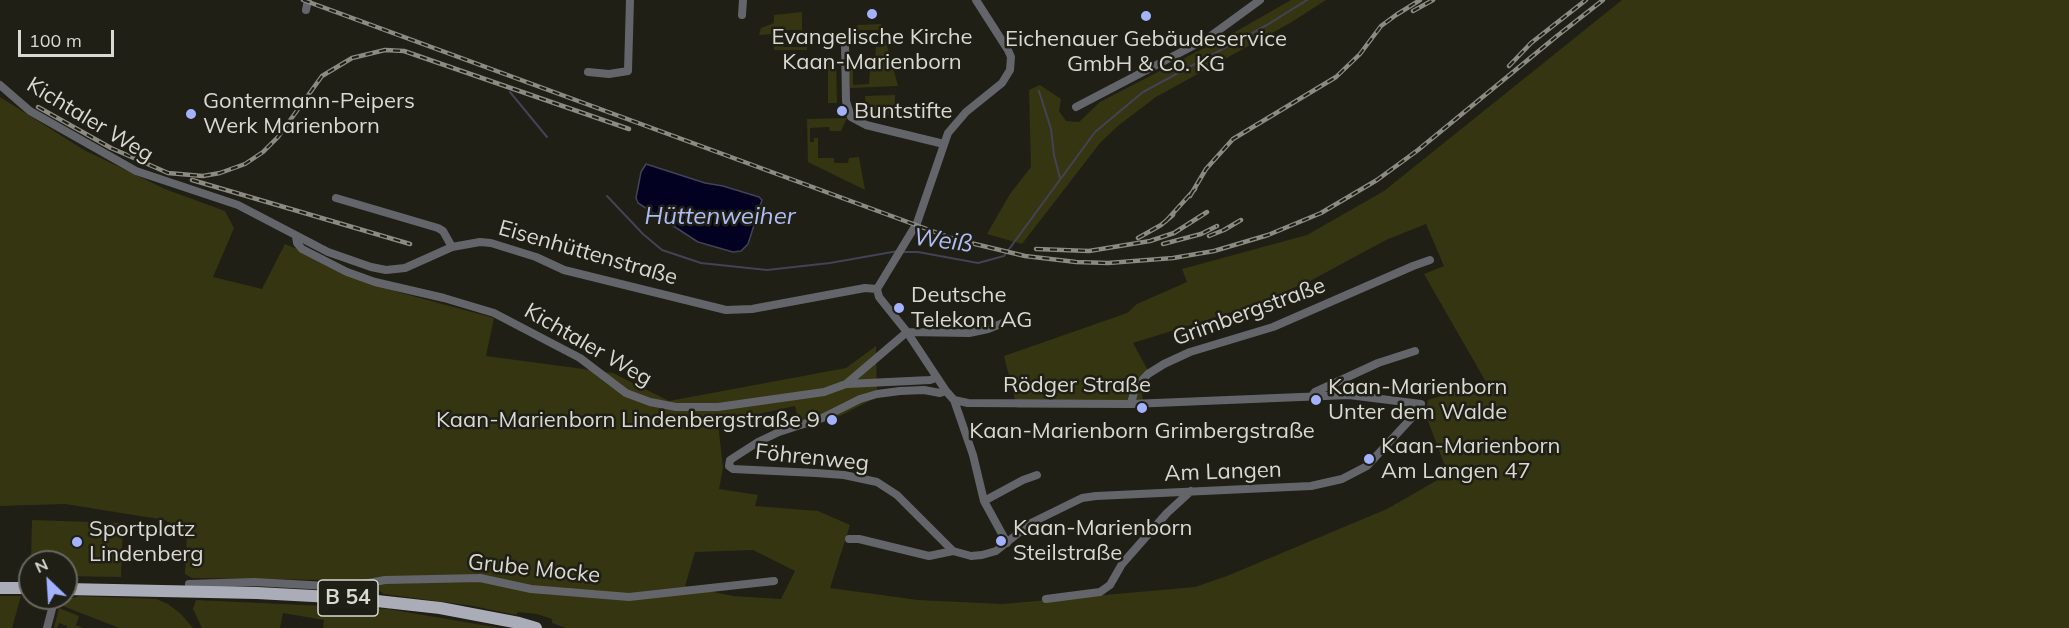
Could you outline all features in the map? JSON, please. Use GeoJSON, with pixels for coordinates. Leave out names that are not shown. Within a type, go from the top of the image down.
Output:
{"type":"FeatureCollection","features":[{"type":"Feature","properties":{"kind":"main road"},"geometry":{"type":"LineString","coordinates":[[0,588],[18,588]]}},
{"type":"Feature","properties":{"kind":"main road","name":"B 54"},"geometry":{"type":"LineString","coordinates":[[78,589],[298,595],[398,603],[536,628]]}},
{"type":"Feature","properties":{"kind":"street"},"geometry":{"type":"LineString","coordinates":[[306,10],[308,0]]}},
{"type":"Feature","properties":{"kind":"street"},"geometry":{"type":"LineString","coordinates":[[588,72],[609,74],[628,71],[630,0]]}},
{"type":"Feature","properties":{"kind":"street"},"geometry":{"type":"LineString","coordinates":[[742,15],[743,0]]}},
{"type":"Feature","properties":{"kind":"street"},"geometry":{"type":"LineString","coordinates":[[849,539],[859,539],[929,556],[953,550],[971,556],[982,555],[996,551],[1007,543],[984,501],[973,455],[954,400],[936,378],[907,332],[879,297],[877,289],[898,258],[920,214],[944,144],[955,123],[1002,83],[1010,70],[1011,57],[1008,50],[976,0]]}},
{"type":"Feature","properties":{"kind":"street"},"geometry":{"type":"LineString","coordinates":[[1076,107],[1208,38],[1260,0]]}},
{"type":"Feature","properties":{"kind":"street"},"geometry":{"type":"LineString","coordinates":[[845,43],[846,101],[851,117],[866,125],[944,144]]}},
{"type":"Feature","properties":{"kind":"street","name":"Kichtaler Weg"},"geometry":{"type":"LineString","coordinates":[[0,85],[30,111],[136,171],[155,179],[222,198],[328,252],[370,267],[387,270],[413,266],[452,247]]}},
{"type":"Feature","properties":{"kind":"street"},"geometry":{"type":"LineString","coordinates":[[336,198],[438,228],[443,231],[452,247]]}},
{"type":"Feature","properties":{"kind":"street","name":"Kichtaler Weg"},"geometry":{"type":"LineString","coordinates":[[296,236],[297,243],[302,249],[347,272],[375,282],[444,298],[494,313],[580,358],[626,393],[650,402],[676,407],[718,407],[810,395],[846,384],[936,378]]}},
{"type":"Feature","properties":{"kind":"street","name":"Eisenhüttenstraße"},"geometry":{"type":"LineString","coordinates":[[452,247],[472,243],[492,243],[536,257],[564,270],[726,310],[752,309],[865,288],[877,289]]}},
{"type":"Feature","properties":{"kind":"street","name":"Grimbergstraße"},"geometry":{"type":"LineString","coordinates":[[1131,404],[1135,388],[1148,374],[1164,364],[1190,352],[1273,327],[1430,260]]}},
{"type":"Feature","properties":{"kind":"street"},"geometry":{"type":"LineString","coordinates":[[907,332],[969,333],[1004,323]]}},
{"type":"Feature","properties":{"kind":"street","name":"Kichtaler Weg"},"geometry":{"type":"LineString","coordinates":[[846,384],[907,332]]}},
{"type":"Feature","properties":{"kind":"street"},"geometry":{"type":"LineString","coordinates":[[1312,396],[1315,392],[1378,363],[1415,351]]}},
{"type":"Feature","properties":{"kind":"street","name":"Föhrenweg"},"geometry":{"type":"LineString","coordinates":[[946,391],[940,393],[924,390],[900,391],[860,399],[822,418],[779,432],[758,442],[730,460],[729,466],[733,469],[844,475],[877,482],[897,495],[953,550]]}},
{"type":"Feature","properties":{"kind":"street","name":"Rödger Straße"},"geometry":{"type":"LineString","coordinates":[[954,400],[968,403],[1131,404],[1349,395],[1421,404]]}},
{"type":"Feature","properties":{"kind":"street","name":"Am Langen"},"geometry":{"type":"LineString","coordinates":[[1007,543],[1032,523],[1082,498],[1096,495],[1311,486],[1342,479],[1367,466],[1418,411],[1421,404]]}},
{"type":"Feature","properties":{"kind":"street"},"geometry":{"type":"LineString","coordinates":[[984,501],[1037,475]]}},
{"type":"Feature","properties":{"kind":"street"},"geometry":{"type":"LineString","coordinates":[[1046,599],[1100,592],[1110,585],[1122,564],[1167,513],[1191,491]]}},
{"type":"Feature","properties":{"kind":"street","name":"Grube Mocke"},"geometry":{"type":"LineString","coordinates":[[189,592],[189,584],[255,582],[347,587],[385,580],[480,578],[531,589],[629,597],[774,581]]}},
{"type":"Feature","properties":{"kind":"street"},"geometry":{"type":"LineString","coordinates":[[47,628],[52,610]]}},
{"type":"Feature","properties":{"kind":"shaded area"},"geometry":{"type":"Polygon","coordinates":[[[1291,0],[1326,0],[1290,23],[1156,97],[1119,125],[1100,143],[1022,244],[987,234],[1010,194],[1031,167],[1029,90],[1040,85],[1061,99],[1059,111],[1066,121],[1079,122],[1100,102],[1235,32],[1291,0]]]}},
{"type":"Feature","properties":{"kind":"shaded area"},"geometry":{"type":"Polygon","coordinates":[[[1622,0],[2069,0],[2069,628],[566,628],[552,623],[552,619],[537,614],[518,612],[516,615],[473,606],[384,594],[373,587],[371,579],[354,583],[338,583],[324,580],[192,578],[185,574],[187,532],[165,520],[65,504],[0,506],[0,97],[84,150],[165,189],[225,211],[234,228],[213,277],[262,289],[285,244],[398,292],[494,318],[486,356],[613,373],[669,401],[846,368],[876,346],[877,397],[832,420],[801,429],[795,406],[718,423],[723,468],[719,489],[758,495],[755,506],[818,511],[850,525],[830,588],[918,600],[1003,604],[1195,587],[1227,576],[1387,509],[1448,474],[1425,413],[1428,400],[1486,382],[1424,274],[1444,266],[1426,224],[1386,240],[1310,281],[1248,307],[1133,343],[1151,376],[1142,386],[1143,408],[1017,408],[1004,356],[1127,313],[1137,304],[1187,282],[1182,269],[1307,235],[1384,191],[1622,0]],[[753,550],[695,552],[685,586],[733,596],[781,599],[795,571],[753,550]]]}},
{"type":"Feature","properties":{"kind":"shaded area"},"geometry":{"type":"Polygon","coordinates":[[[802,12],[802,30],[784,30],[784,47],[807,47],[807,50],[774,50],[774,34],[759,35],[761,28],[774,23],[774,15],[802,12]]]}},
{"type":"Feature","properties":{"kind":"shaded area"},"geometry":{"type":"Polygon","coordinates":[[[881,24],[898,86],[850,88],[849,64],[853,64],[853,85],[869,84],[868,62],[875,62],[876,47],[884,44],[880,30],[859,30],[857,34],[859,39],[854,35],[854,30],[858,25],[881,24]]]}},
{"type":"Feature","properties":{"kind":"shaded area"},"geometry":{"type":"Polygon","coordinates":[[[828,61],[836,61],[837,103],[828,103],[828,61]]]}},
{"type":"Feature","properties":{"kind":"shaded area"},"geometry":{"type":"Polygon","coordinates":[[[895,95],[895,115],[866,116],[865,96],[895,95]]]}},
{"type":"Feature","properties":{"kind":"shaded area"},"geometry":{"type":"Polygon","coordinates":[[[847,118],[841,131],[830,131],[829,127],[810,128],[810,142],[818,138],[818,158],[834,158],[834,163],[848,163],[849,158],[859,157],[865,190],[808,162],[807,119],[847,118]]]}},
{"type":"Feature","properties":{"kind":"shaded area","name":"Sportplatz Lindenberg"},"geometry":{"type":"Polygon","coordinates":[[[32,520],[123,523],[121,577],[78,576],[78,550],[31,550],[32,520]]]}},
{"type":"Feature","properties":{"kind":"shaded area"},"geometry":{"type":"Polygon","coordinates":[[[0,596],[18,596],[18,607],[12,628],[0,628],[0,596]]]}},
{"type":"Feature","properties":{"kind":"shaded area"},"geometry":{"type":"Polygon","coordinates":[[[78,596],[156,599],[180,613],[193,628],[119,628],[73,610],[78,610],[78,596]]]}},
{"type":"Feature","properties":{"kind":"shaded area"},"geometry":{"type":"Polygon","coordinates":[[[196,600],[388,609],[500,628],[323,628],[324,620],[283,613],[280,628],[202,628],[193,609],[196,600]]]}},
{"type":"Feature","properties":{"kind":"shaded area"},"geometry":{"type":"Polygon","coordinates":[[[58,610],[64,610],[79,616],[76,625],[83,628],[67,628],[59,623],[57,628],[54,628],[58,610]]]}},
{"type":"Feature","properties":{"kind":"water","name":"Hüttenweiher"},"geometry":{"type":"Polygon","coordinates":[[[646,164],[759,197],[762,200],[748,244],[741,251],[733,252],[698,242],[638,203],[636,198],[641,172],[646,164]]]}},
{"type":"Feature","properties":{"kind":"waterway","name":"Weiß"},"geometry":{"type":"LineString","coordinates":[[903,252],[918,252],[978,263],[1004,256],[1095,132],[1143,92],[1267,25],[1307,0]]}},
{"type":"Feature","properties":{"kind":"waterway"},"geometry":{"type":"LineString","coordinates":[[1039,91],[1051,129],[1060,178]]}},
{"type":"Feature","properties":{"kind":"waterway","name":"Weiß"},"geometry":{"type":"LineString","coordinates":[[510,92],[547,137]]}},
{"type":"Feature","properties":{"kind":"waterway","name":"Weiß"},"geometry":{"type":"LineString","coordinates":[[607,196],[643,234],[662,250],[701,263],[767,270],[830,263],[898,251]]}},
{"type":"Feature","properties":{"kind":"railway"},"geometry":{"type":"LineString","coordinates":[[303,0],[954,239],[1025,256],[1108,263],[1173,258],[1214,251],[1268,235],[1321,213],[1377,180],[1418,150],[1603,0]]}},
{"type":"Feature","properties":{"kind":"railway"},"geometry":{"type":"LineString","coordinates":[[1190,196],[1206,169],[1233,139],[1336,77],[1360,54],[1381,26],[1420,0]]}},
{"type":"Feature","properties":{"kind":"railway"},"geometry":{"type":"LineString","coordinates":[[1413,11],[1433,0]]}},
{"type":"Feature","properties":{"kind":"railway"},"geometry":{"type":"LineString","coordinates":[[1509,66],[1531,43],[1586,0]]}},
{"type":"Feature","properties":{"kind":"railway"},"geometry":{"type":"LineString","coordinates":[[38,107],[111,148],[168,173],[203,176],[245,164],[263,152],[278,137],[322,76],[352,58],[385,50],[404,51],[629,129]]}},
{"type":"Feature","properties":{"kind":"railway"},"geometry":{"type":"LineString","coordinates":[[192,180],[410,244]]}},
{"type":"Feature","properties":{"kind":"railway"},"geometry":{"type":"LineString","coordinates":[[1166,221],[1195,189]]}},
{"type":"Feature","properties":{"kind":"railway"},"geometry":{"type":"LineString","coordinates":[[1036,249],[1089,251],[1150,241],[1174,233],[1207,212]]}},
{"type":"Feature","properties":{"kind":"railway"},"geometry":{"type":"LineString","coordinates":[[1138,238],[1173,215]]}},
{"type":"Feature","properties":{"kind":"railway"},"geometry":{"type":"LineString","coordinates":[[1209,236],[1241,220]]}},
{"type":"Feature","properties":{"kind":"railway"},"geometry":{"type":"LineString","coordinates":[[1163,244],[1201,234],[1217,226]]}},
{"type":"Feature","properties":{"kind":"place","name":"Evangelische Kirche Kaan-Marienborn"},"geometry":{"type":"Point","coordinates":[872,14]}},
{"type":"Feature","properties":{"kind":"place","name":"Eichenauer Gebäudeservice GmbH & Co. KG"},"geometry":{"type":"Point","coordinates":[1146,16]}},
{"type":"Feature","properties":{"kind":"place","name":"Buntstifte"},"geometry":{"type":"Point","coordinates":[842,111]}},
{"type":"Feature","properties":{"kind":"place","name":"Gontermann-Peipers Werk Marienborn"},"geometry":{"type":"Point","coordinates":[191,114]}},
{"type":"Feature","properties":{"kind":"place","name":"Deutsche Telekom AG"},"geometry":{"type":"Point","coordinates":[899,308]}},
{"type":"Feature","properties":{"kind":"place","name":"Kaan-Marienborn Unter dem Walde"},"geometry":{"type":"Point","coordinates":[1316,400]}},
{"type":"Feature","properties":{"kind":"place","name":"Kaan-Marienborn Grimbergstraße"},"geometry":{"type":"Point","coordinates":[1142,408]}},
{"type":"Feature","properties":{"kind":"place","name":"Kaan-Marienborn Lindenbergstraße 9"},"geometry":{"type":"Point","coordinates":[832,420]}},
{"type":"Feature","properties":{"kind":"place","name":"Kaan-Marienborn Am Langen 47"},"geometry":{"type":"Point","coordinates":[1369,459]}},
{"type":"Feature","properties":{"kind":"place","name":"Kaan-Marienborn Steilstraße"},"geometry":{"type":"Point","coordinates":[1001,541]}},
{"type":"Feature","properties":{"kind":"place","name":"Sportplatz Lindenberg"},"geometry":{"type":"Point","coordinates":[77,542]}}]}
